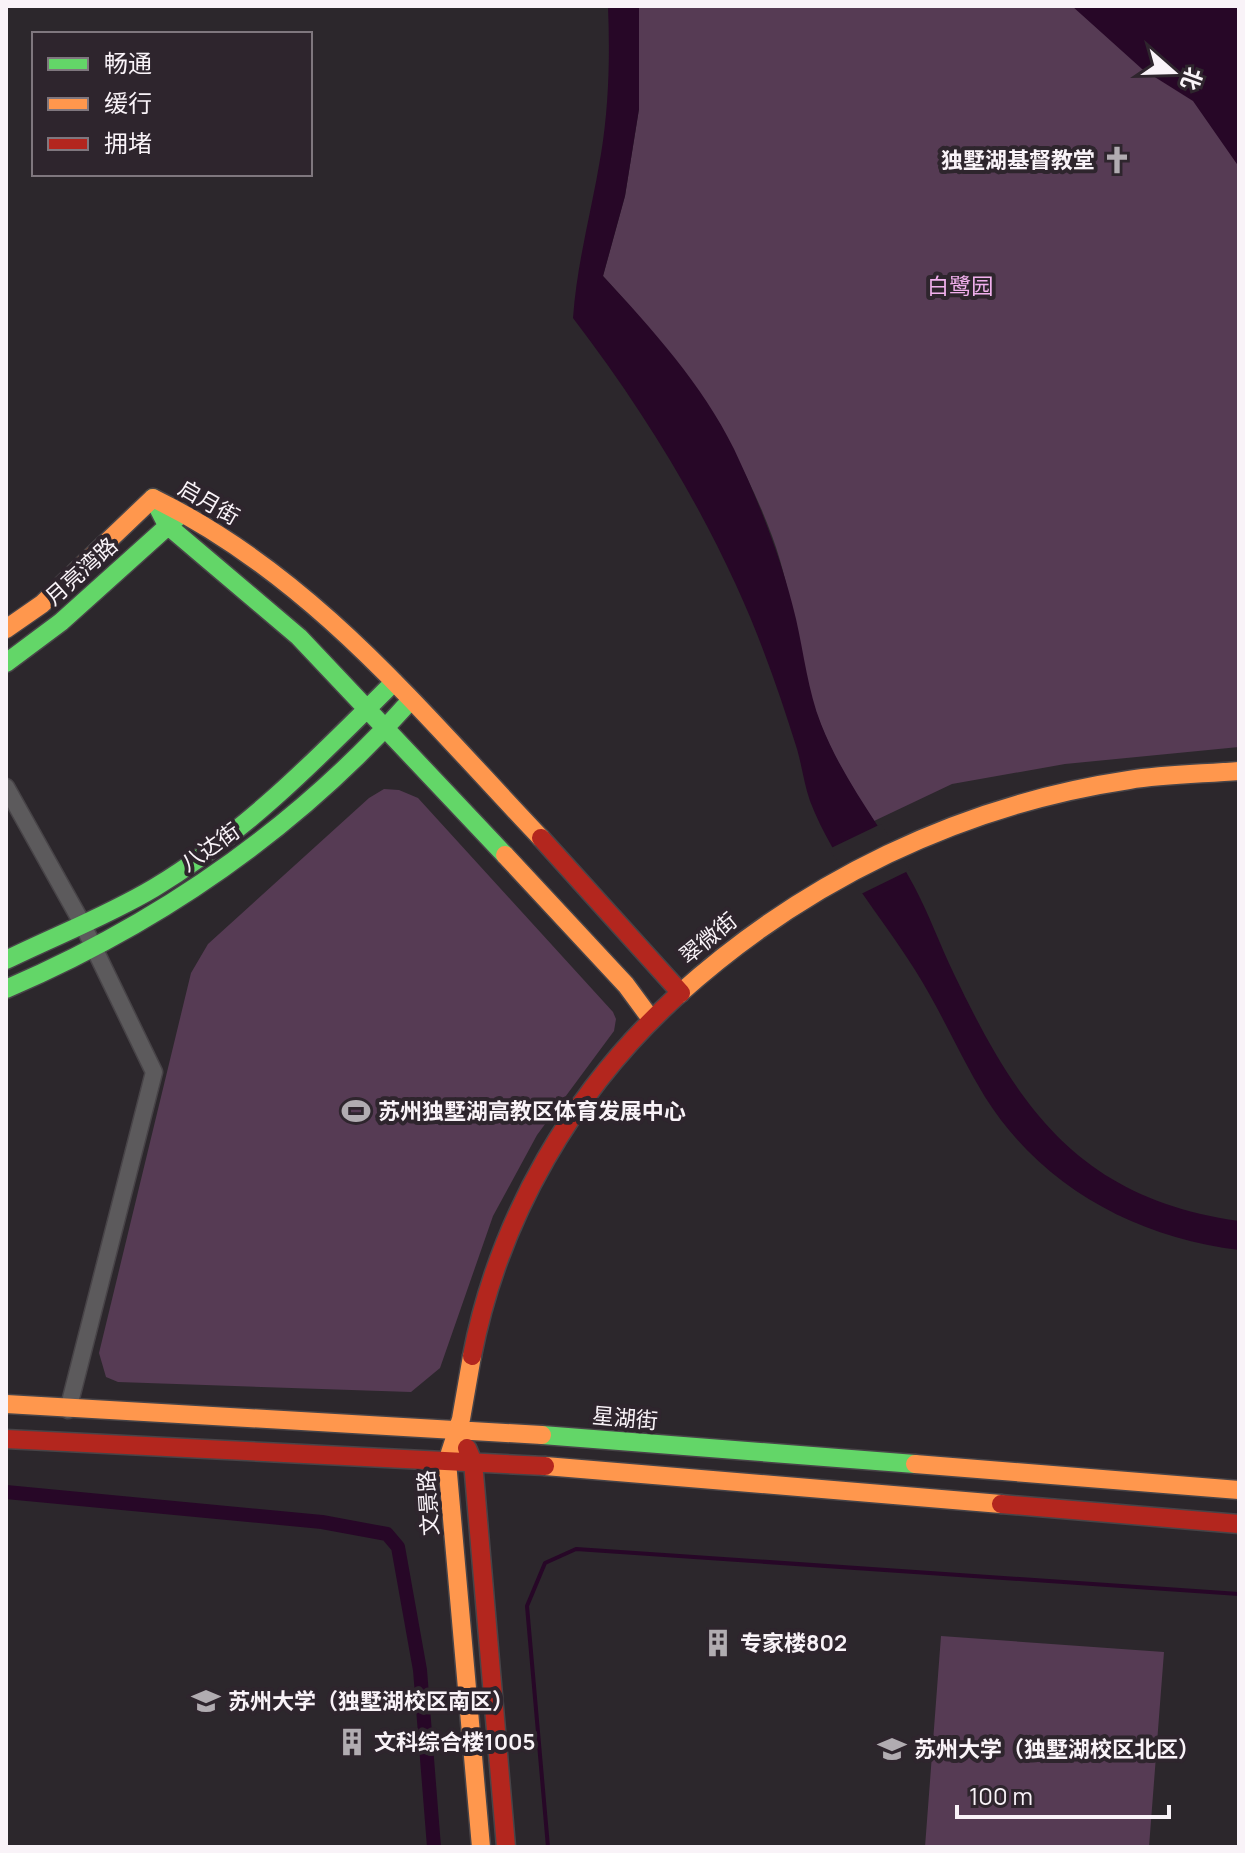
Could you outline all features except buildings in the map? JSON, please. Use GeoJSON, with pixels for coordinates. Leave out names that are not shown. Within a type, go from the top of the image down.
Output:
{"type":"FeatureCollection","features":[{"type":"Feature","properties":{"kind":"street","name":"启月街"},"geometry":{"type":"LineString","coordinates":[[153,498],[184,511],[258,559],[394,682],[681,993]]}},
{"type":"Feature","properties":{"kind":"street","name":"启月街"},"geometry":{"type":"LineString","coordinates":[[153,498],[167,525],[299,637],[369,707],[626,985],[651,1019]]}},
{"type":"Feature","properties":{"kind":"street","name":"月亮湾路"},"geometry":{"type":"LineString","coordinates":[[6,629],[42,604],[153,498]]}},
{"type":"Feature","properties":{"kind":"street","name":"月亮湾路"},"geometry":{"type":"LineString","coordinates":[[6,663],[61,622],[184,511]]}},
{"type":"Feature","properties":{"kind":"street","name":"八达街"},"geometry":{"type":"LineString","coordinates":[[6,960],[154,888],[223,839],[290,783],[394,682]]}},
{"type":"Feature","properties":{"kind":"street","name":"八达街"},"geometry":{"type":"LineString","coordinates":[[6,989],[95,949],[237,860],[306,804],[388,727],[410,701]]}},
{"type":"Feature","properties":{"kind":"street","name":"翠微街"},"geometry":{"type":"LineString","coordinates":[[461,1432],[480,1317],[519,1208],[576,1108],[651,1019],[681,993],[751,934],[837,879],[898,848],[962,822],[1060,793],[1161,776],[1239,771]]}},
{"type":"Feature","properties":{"kind":"street"},"geometry":{"type":"LineString","coordinates":[[6,787],[82,923],[154,1072],[68,1410]]}},
{"type":"Feature","properties":{"kind":"street","name":"星湖街"},"geometry":{"type":"LineString","coordinates":[[6,1404],[68,1410],[265,1417],[1239,1490]]}},
{"type":"Feature","properties":{"kind":"street"},"geometry":{"type":"LineString","coordinates":[[461,1432],[473,1462],[506,1847]]}},
{"type":"Feature","properties":{"kind":"street","name":"文景路"},"geometry":{"type":"LineString","coordinates":[[461,1432],[447,1462],[481,1847]]}},
{"type":"Feature","properties":{"kind":"street"},"geometry":{"type":"LineString","coordinates":[[6,1439],[473,1462],[1239,1524]]}},
{"type":"Feature","properties":{"kind":"green space","name":"白鹭园"},"geometry":{"type":"Polygon","coordinates":[[[639,6],[1188,6],[1239,37],[1239,747],[1065,764],[952,784],[874,821],[845,775],[821,725],[806,679],[780,559],[740,464],[678,366],[603,276],[625,196],[639,109],[639,6]]]}},
{"type":"Feature","properties":{"kind":"green space","name":"苏州独墅湖高教区体育发展中心"},"geometry":{"type":"Polygon","coordinates":[[[384,789],[399,790],[418,798],[613,1012],[616,1019],[614,1031],[537,1135],[493,1216],[440,1368],[411,1392],[118,1382],[106,1377],[99,1353],[191,973],[208,944],[369,798],[384,789]]]}},
{"type":"Feature","properties":{"kind":"green space"},"geometry":{"type":"Polygon","coordinates":[[[941,1636],[1164,1652],[1149,1847],[925,1847],[941,1636]]]}},
{"type":"Feature","properties":{"kind":"shaded area"},"geometry":{"type":"Polygon","coordinates":[[[608,6],[639,6],[639,109],[625,196],[603,276],[658,337],[691,380],[734,449],[777,554],[796,619],[813,699],[830,746],[914,886],[978,1023],[1031,1106],[1061,1140],[1096,1169],[1137,1192],[1184,1209],[1239,1221],[1239,1250],[1163,1233],[1128,1220],[1063,1182],[1034,1157],[1008,1129],[985,1097],[902,949],[844,867],[820,824],[808,795],[797,749],[769,666],[719,549],[662,447],[573,318],[606,117],[608,6]]]}},
{"type":"Feature","properties":{"kind":"shaded area"},"geometry":{"type":"Polygon","coordinates":[[[1072,6],[1239,6],[1239,167],[1193,101],[1142,69],[1072,6]]]}},
{"type":"Feature","properties":{"kind":"pier"},"geometry":{"type":"Polygon","coordinates":[[[881,824],[910,870],[861,894],[829,849],[881,824]]]}},
{"type":"Feature","properties":{"kind":"waterway"},"geometry":{"type":"LineString","coordinates":[[6,1492],[322,1522],[387,1534],[398,1547],[420,1670],[434,1847]]}},
{"type":"Feature","properties":{"kind":"waterway"},"geometry":{"type":"LineString","coordinates":[[548,1847],[527,1606],[545,1563],[576,1549],[1239,1594]]}},
{"type":"Feature","properties":{"kind":"traffic: fast"},"geometry":{"type":"LineString","coordinates":[[153,498],[167,525],[299,637],[505,855]]}},
{"type":"Feature","properties":{"kind":"traffic: fast"},"geometry":{"type":"LineString","coordinates":[[6,663],[61,622],[179,516]]}},
{"type":"Feature","properties":{"kind":"traffic: fast"},"geometry":{"type":"LineString","coordinates":[[6,960],[118,908],[187,866],[280,792],[394,682]]}},
{"type":"Feature","properties":{"kind":"traffic: fast"},"geometry":{"type":"LineString","coordinates":[[6,989],[119,934],[224,868],[321,790],[410,701]]}},
{"type":"Feature","properties":{"kind":"traffic: fast"},"geometry":{"type":"LineString","coordinates":[[542,1435],[915,1464]]}},
{"type":"Feature","properties":{"kind":"traffic: slow"},"geometry":{"type":"LineString","coordinates":[[153,498],[211,530],[264,566],[314,607],[408,696],[541,838]]}},
{"type":"Feature","properties":{"kind":"traffic: slow"},"geometry":{"type":"LineString","coordinates":[[6,629],[42,604],[153,498]]}},
{"type":"Feature","properties":{"kind":"traffic: slow"},"geometry":{"type":"LineString","coordinates":[[678,995],[727,954],[832,883],[946,829],[1005,808],[1067,792],[1143,778],[1239,771]]}},
{"type":"Feature","properties":{"kind":"traffic: slow"},"geometry":{"type":"LineString","coordinates":[[505,855],[626,985],[651,1019]]}},
{"type":"Feature","properties":{"kind":"traffic: slow"},"geometry":{"type":"LineString","coordinates":[[472,1356],[461,1419],[447,1462],[481,1847]]}},
{"type":"Feature","properties":{"kind":"traffic: slow"},"geometry":{"type":"LineString","coordinates":[[6,1404],[542,1435]]}},
{"type":"Feature","properties":{"kind":"traffic: slow"},"geometry":{"type":"LineString","coordinates":[[915,1464],[1239,1490]]}},
{"type":"Feature","properties":{"kind":"traffic: slow"},"geometry":{"type":"LineString","coordinates":[[545,1466],[1001,1504]]}},
{"type":"Feature","properties":{"kind":"traffic: jam"},"geometry":{"type":"LineString","coordinates":[[541,838],[681,993]]}},
{"type":"Feature","properties":{"kind":"traffic: jam"},"geometry":{"type":"LineString","coordinates":[[472,1356],[484,1304],[501,1254],[521,1206],[546,1159],[605,1072],[678,995]]}},
{"type":"Feature","properties":{"kind":"traffic: jam"},"geometry":{"type":"LineString","coordinates":[[6,1439],[545,1466]]}},
{"type":"Feature","properties":{"kind":"traffic: jam"},"geometry":{"type":"LineString","coordinates":[[467,1448],[473,1462],[506,1847]]}},
{"type":"Feature","properties":{"kind":"traffic: jam"},"geometry":{"type":"LineString","coordinates":[[1001,1504],[1239,1524]]}},
{"type":"Feature","properties":{"kind":"place","name":"独墅湖基督教堂"},"geometry":{"type":"Point","coordinates":[1117,160]}},
{"type":"Feature","properties":{"kind":"place","name":"苏州独墅湖高教区体育发展中心"},"geometry":{"type":"Point","coordinates":[356,1111]}},
{"type":"Feature","properties":{"kind":"place","name":"专家楼802"},"geometry":{"type":"Point","coordinates":[718,1643]}},
{"type":"Feature","properties":{"kind":"place","name":"苏州大学（独墅湖校区南区）"},"geometry":{"type":"Point","coordinates":[206,1701]}},
{"type":"Feature","properties":{"kind":"place","name":"文科综合楼1005"},"geometry":{"type":"Point","coordinates":[352,1742]}},
{"type":"Feature","properties":{"kind":"place","name":"苏州大学（独墅湖校区北区）"},"geometry":{"type":"Point","coordinates":[892,1749]}}]}
